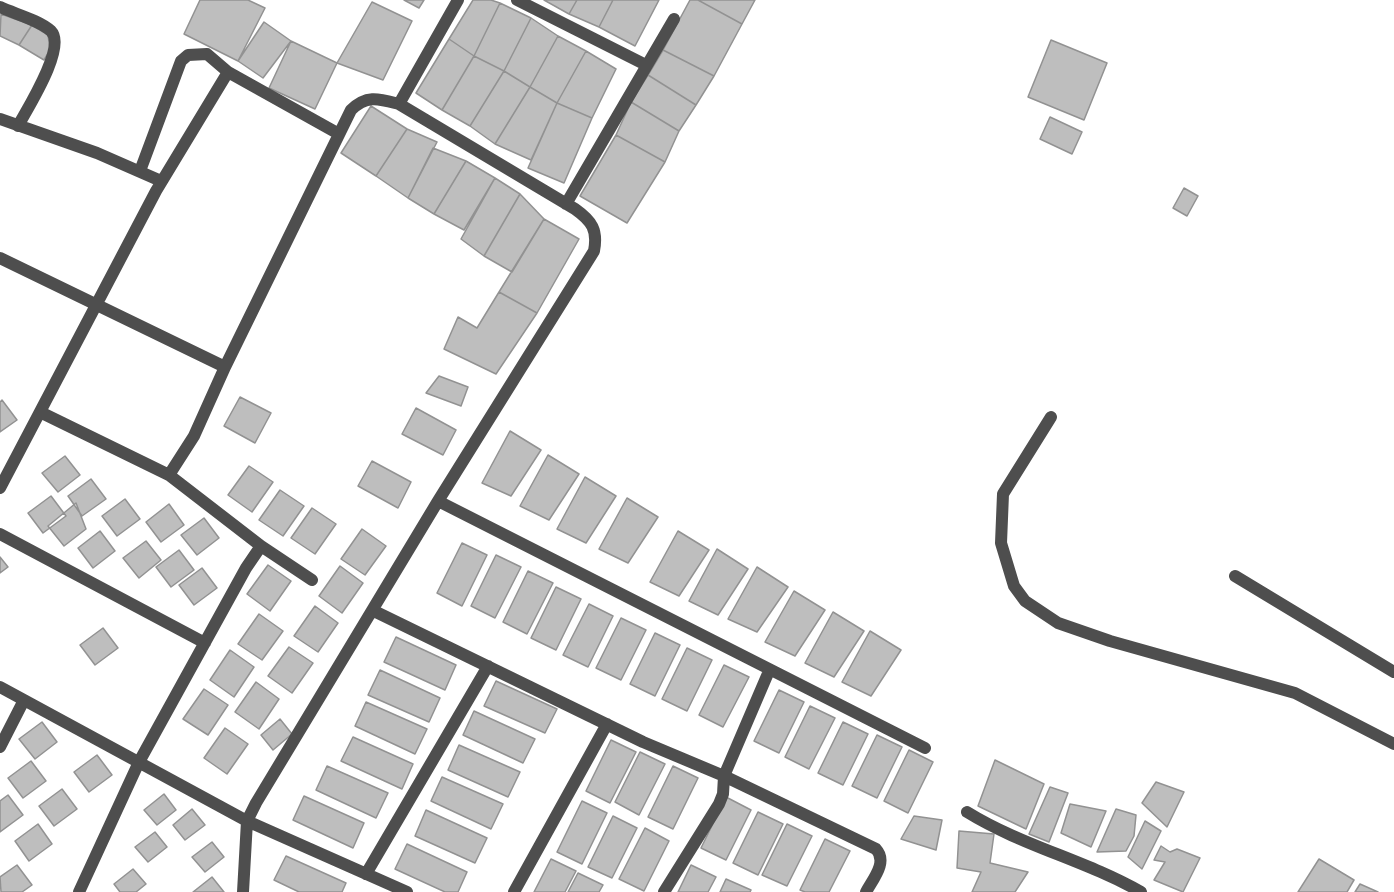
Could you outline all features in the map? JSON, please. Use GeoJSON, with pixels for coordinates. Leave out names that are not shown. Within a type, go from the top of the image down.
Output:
{"type":"FeatureCollection","features":[{"type":"Feature","properties":{"kind":"street"},"geometry":{"type":"LineString","coordinates":[[399,104],[458,0]]}},
{"type":"Feature","properties":{"kind":"street"},"geometry":{"type":"LineString","coordinates":[[517,0],[646,65]]}},
{"type":"Feature","properties":{"kind":"street"},"geometry":{"type":"LineString","coordinates":[[0,7],[44,27],[52,32],[56,39],[56,48],[48,69],[18,126]]}},
{"type":"Feature","properties":{"kind":"street"},"geometry":{"type":"LineString","coordinates":[[566,204],[674,19]]}},
{"type":"Feature","properties":{"kind":"street"},"geometry":{"type":"LineString","coordinates":[[140,171],[181,61],[188,55],[207,54],[228,72],[339,134]]}},
{"type":"Feature","properties":{"kind":"street"},"geometry":{"type":"LineString","coordinates":[[0,488],[161,181],[228,72]]}},
{"type":"Feature","properties":{"kind":"street"},"geometry":{"type":"LineString","coordinates":[[169,476],[194,436],[225,367],[351,110],[361,100],[370,98],[399,104],[566,204],[592,223],[595,231],[594,251],[438,501],[247,821],[243,892]]}},
{"type":"Feature","properties":{"kind":"street"},"geometry":{"type":"LineString","coordinates":[[0,119],[161,181]]}},
{"type":"Feature","properties":{"kind":"street"},"geometry":{"type":"LineString","coordinates":[[0,258],[225,367]]}},
{"type":"Feature","properties":{"kind":"street"},"geometry":{"type":"LineString","coordinates":[[40,412],[169,476],[261,546],[312,580]]}},
{"type":"Feature","properties":{"kind":"street"},"geometry":{"type":"LineString","coordinates":[[1051,417],[1003,494],[1001,543],[1014,586],[1025,602],[1058,623],[1110,641],[1295,693],[1394,744]]}},
{"type":"Feature","properties":{"kind":"street"},"geometry":{"type":"LineString","coordinates":[[438,501],[769,671],[925,748]]}},
{"type":"Feature","properties":{"kind":"street"},"geometry":{"type":"LineString","coordinates":[[0,534],[205,643]]}},
{"type":"Feature","properties":{"kind":"street"},"geometry":{"type":"LineString","coordinates":[[79,892],[140,762],[261,546]]}},
{"type":"Feature","properties":{"kind":"street"},"geometry":{"type":"LineString","coordinates":[[1235,576],[1394,672]]}},
{"type":"Feature","properties":{"kind":"street"},"geometry":{"type":"LineString","coordinates":[[374,611],[607,724],[724,776],[876,849],[880,853],[881,864],[866,892]]}},
{"type":"Feature","properties":{"kind":"street"},"geometry":{"type":"LineString","coordinates":[[366,874],[488,666]]}},
{"type":"Feature","properties":{"kind":"street"},"geometry":{"type":"LineString","coordinates":[[664,892],[715,812],[723,794],[724,776],[769,671]]}},
{"type":"Feature","properties":{"kind":"street"},"geometry":{"type":"LineString","coordinates":[[0,687],[247,821],[407,892]]}},
{"type":"Feature","properties":{"kind":"street"},"geometry":{"type":"LineString","coordinates":[[0,747],[24,700]]}},
{"type":"Feature","properties":{"kind":"street"},"geometry":{"type":"LineString","coordinates":[[514,892],[607,724]]}},
{"type":"Feature","properties":{"kind":"street"},"geometry":{"type":"LineString","coordinates":[[967,812],[998,831],[1119,879],[1141,892]]}},
{"type":"Feature","properties":{"kind":"building"},"geometry":{"type":"Polygon","coordinates":[[[200,0],[248,0],[265,8],[238,61],[184,34],[200,0]]]}},
{"type":"Feature","properties":{"kind":"building"},"geometry":{"type":"Polygon","coordinates":[[[404,0],[424,0],[419,8],[404,0]]]}},
{"type":"Feature","properties":{"kind":"building"},"geometry":{"type":"Polygon","coordinates":[[[473,0],[491,0],[500,3],[474,56],[449,39],[473,0]]]}},
{"type":"Feature","properties":{"kind":"building"},"geometry":{"type":"Polygon","coordinates":[[[544,0],[577,0],[569,14],[544,0]]]}},
{"type":"Feature","properties":{"kind":"building"},"geometry":{"type":"Polygon","coordinates":[[[577,0],[613,0],[599,27],[569,14],[577,0]]]}},
{"type":"Feature","properties":{"kind":"building"},"geometry":{"type":"Polygon","coordinates":[[[613,0],[659,0],[635,46],[599,27],[613,0]]]}},
{"type":"Feature","properties":{"kind":"building"},"geometry":{"type":"Polygon","coordinates":[[[690,0],[698,0],[742,24],[714,76],[663,50],[690,0]]]}},
{"type":"Feature","properties":{"kind":"building"},"geometry":{"type":"Polygon","coordinates":[[[698,0],[755,0],[742,24],[698,0]]]}},
{"type":"Feature","properties":{"kind":"building"},"geometry":{"type":"Polygon","coordinates":[[[372,2],[412,21],[383,80],[337,63],[372,2]]]}},
{"type":"Feature","properties":{"kind":"building"},"geometry":{"type":"Polygon","coordinates":[[[500,3],[531,18],[504,71],[474,56],[500,3]]]}},
{"type":"Feature","properties":{"kind":"building"},"geometry":{"type":"Polygon","coordinates":[[[1,14],[32,25],[19,45],[0,36],[1,14]]]}},
{"type":"Feature","properties":{"kind":"building"},"geometry":{"type":"Polygon","coordinates":[[[531,18],[558,36],[530,87],[504,71],[531,18]]]}},
{"type":"Feature","properties":{"kind":"building"},"geometry":{"type":"Polygon","coordinates":[[[264,22],[291,41],[263,78],[238,61],[264,22]]]}},
{"type":"Feature","properties":{"kind":"building"},"geometry":{"type":"Polygon","coordinates":[[[32,25],[48,35],[50,50],[44,60],[19,45],[32,25]]]}},
{"type":"Feature","properties":{"kind":"building"},"geometry":{"type":"Polygon","coordinates":[[[558,36],[586,51],[557,103],[530,87],[558,36]]]}},
{"type":"Feature","properties":{"kind":"building"},"geometry":{"type":"Polygon","coordinates":[[[449,39],[474,56],[442,110],[416,93],[449,39]]]}},
{"type":"Feature","properties":{"kind":"building"},"geometry":{"type":"Polygon","coordinates":[[[1051,40],[1107,63],[1084,120],[1028,97],[1051,40]]]}},
{"type":"Feature","properties":{"kind":"building"},"geometry":{"type":"Polygon","coordinates":[[[291,41],[337,63],[315,109],[269,88],[291,41]]]}},
{"type":"Feature","properties":{"kind":"building"},"geometry":{"type":"Polygon","coordinates":[[[663,50],[714,76],[696,105],[648,75],[663,50]]]}},
{"type":"Feature","properties":{"kind":"building"},"geometry":{"type":"Polygon","coordinates":[[[586,51],[616,69],[592,118],[557,103],[586,51]]]}},
{"type":"Feature","properties":{"kind":"building"},"geometry":{"type":"Polygon","coordinates":[[[474,56],[504,71],[470,126],[442,110],[474,56]]]}},
{"type":"Feature","properties":{"kind":"building"},"geometry":{"type":"Polygon","coordinates":[[[504,71],[530,87],[495,144],[470,126],[504,71]]]}},
{"type":"Feature","properties":{"kind":"building"},"geometry":{"type":"Polygon","coordinates":[[[648,75],[696,105],[679,131],[631,102],[648,75]]]}},
{"type":"Feature","properties":{"kind":"building"},"geometry":{"type":"Polygon","coordinates":[[[530,87],[557,103],[531,160],[495,144],[530,87]]]}},
{"type":"Feature","properties":{"kind":"building"},"geometry":{"type":"Polygon","coordinates":[[[631,102],[679,131],[665,162],[616,135],[631,102]]]}},
{"type":"Feature","properties":{"kind":"building"},"geometry":{"type":"Polygon","coordinates":[[[557,103],[592,118],[564,183],[528,168],[557,103]]]}},
{"type":"Feature","properties":{"kind":"building"},"geometry":{"type":"Polygon","coordinates":[[[371,106],[407,129],[376,176],[341,153],[371,106]]]}},
{"type":"Feature","properties":{"kind":"building"},"geometry":{"type":"Polygon","coordinates":[[[1050,117],[1082,132],[1072,154],[1040,139],[1050,117]]]}},
{"type":"Feature","properties":{"kind":"building"},"geometry":{"type":"Polygon","coordinates":[[[407,129],[437,142],[408,198],[376,176],[407,129]]]}},
{"type":"Feature","properties":{"kind":"building"},"geometry":{"type":"Polygon","coordinates":[[[616,135],[665,162],[627,223],[580,196],[616,135]]]}},
{"type":"Feature","properties":{"kind":"building"},"geometry":{"type":"Polygon","coordinates":[[[433,148],[466,161],[434,214],[408,198],[433,148]]]}},
{"type":"Feature","properties":{"kind":"building"},"geometry":{"type":"Polygon","coordinates":[[[466,161],[495,178],[464,230],[434,214],[466,161]]]}},
{"type":"Feature","properties":{"kind":"building"},"geometry":{"type":"Polygon","coordinates":[[[495,178],[520,194],[484,256],[461,239],[495,178]]]}},
{"type":"Feature","properties":{"kind":"building"},"geometry":{"type":"Polygon","coordinates":[[[1184,188],[1198,196],[1187,216],[1173,208],[1184,188]]]}},
{"type":"Feature","properties":{"kind":"building"},"geometry":{"type":"Polygon","coordinates":[[[520,194],[544,219],[512,272],[484,256],[520,194]]]}},
{"type":"Feature","properties":{"kind":"building"},"geometry":{"type":"Polygon","coordinates":[[[544,219],[579,239],[537,313],[499,292],[544,219]]]}},
{"type":"Feature","properties":{"kind":"building"},"geometry":{"type":"Polygon","coordinates":[[[499,292],[537,313],[496,374],[444,349],[458,317],[477,328],[499,292]]]}},
{"type":"Feature","properties":{"kind":"building"},"geometry":{"type":"Polygon","coordinates":[[[439,376],[468,387],[461,406],[426,393],[439,376]]]}},
{"type":"Feature","properties":{"kind":"building"},"geometry":{"type":"Polygon","coordinates":[[[240,397],[271,413],[255,443],[224,426],[240,397]]]}},
{"type":"Feature","properties":{"kind":"building"},"geometry":{"type":"Polygon","coordinates":[[[2,400],[17,420],[0,432],[0,402],[2,400]]]}},
{"type":"Feature","properties":{"kind":"building"},"geometry":{"type":"Polygon","coordinates":[[[416,408],[456,430],[443,455],[402,434],[416,408]]]}},
{"type":"Feature","properties":{"kind":"building"},"geometry":{"type":"Polygon","coordinates":[[[510,431],[541,450],[511,496],[482,483],[510,431]]]}},
{"type":"Feature","properties":{"kind":"building"},"geometry":{"type":"Polygon","coordinates":[[[548,455],[579,474],[549,520],[520,506],[548,455]]]}},
{"type":"Feature","properties":{"kind":"building"},"geometry":{"type":"Polygon","coordinates":[[[65,456],[80,475],[58,492],[42,473],[65,456]]]}},
{"type":"Feature","properties":{"kind":"building"},"geometry":{"type":"Polygon","coordinates":[[[372,461],[411,482],[398,508],[358,486],[372,461]]]}},
{"type":"Feature","properties":{"kind":"building"},"geometry":{"type":"Polygon","coordinates":[[[249,466],[273,482],[252,512],[228,495],[249,466]]]}},
{"type":"Feature","properties":{"kind":"building"},"geometry":{"type":"Polygon","coordinates":[[[585,477],[616,496],[586,543],[557,529],[585,477]]]}},
{"type":"Feature","properties":{"kind":"building"},"geometry":{"type":"Polygon","coordinates":[[[91,479],[106,499],[82,516],[68,496],[91,479]]]}},
{"type":"Feature","properties":{"kind":"building"},"geometry":{"type":"Polygon","coordinates":[[[280,490],[304,506],[283,536],[259,520],[280,490]]]}},
{"type":"Feature","properties":{"kind":"building"},"geometry":{"type":"Polygon","coordinates":[[[51,496],[66,516],[43,533],[28,513],[51,496]]]}},
{"type":"Feature","properties":{"kind":"building"},"geometry":{"type":"Polygon","coordinates":[[[627,498],[658,517],[628,563],[599,549],[627,498]]]}},
{"type":"Feature","properties":{"kind":"building"},"geometry":{"type":"Polygon","coordinates":[[[125,499],[140,519],[117,536],[102,516],[125,499]]]}},
{"type":"Feature","properties":{"kind":"building"},"geometry":{"type":"Polygon","coordinates":[[[76,503],[86,529],[64,546],[48,526],[76,503]]]}},
{"type":"Feature","properties":{"kind":"building"},"geometry":{"type":"Polygon","coordinates":[[[169,504],[184,525],[161,542],[146,522],[169,504]]]}},
{"type":"Feature","properties":{"kind":"building"},"geometry":{"type":"Polygon","coordinates":[[[312,508],[336,524],[315,554],[291,538],[312,508]]]}},
{"type":"Feature","properties":{"kind":"building"},"geometry":{"type":"Polygon","coordinates":[[[204,518],[219,538],[197,555],[181,535],[204,518]]]}},
{"type":"Feature","properties":{"kind":"building"},"geometry":{"type":"Polygon","coordinates":[[[362,529],[386,546],[365,575],[341,559],[362,529]]]}},
{"type":"Feature","properties":{"kind":"building"},"geometry":{"type":"Polygon","coordinates":[[[100,531],[115,551],[93,568],[78,548],[100,531]]]}},
{"type":"Feature","properties":{"kind":"building"},"geometry":{"type":"Polygon","coordinates":[[[678,531],[709,550],[679,596],[650,582],[678,531]]]}},
{"type":"Feature","properties":{"kind":"building"},"geometry":{"type":"Polygon","coordinates":[[[146,541],[161,560],[139,578],[123,558],[146,541]]]}},
{"type":"Feature","properties":{"kind":"building"},"geometry":{"type":"Polygon","coordinates":[[[462,543],[487,555],[462,606],[437,593],[462,543]]]}},
{"type":"Feature","properties":{"kind":"building"},"geometry":{"type":"Polygon","coordinates":[[[717,549],[748,569],[718,615],[689,601],[717,549]]]}},
{"type":"Feature","properties":{"kind":"building"},"geometry":{"type":"Polygon","coordinates":[[[179,550],[194,570],[171,587],[156,567],[179,550]]]}},
{"type":"Feature","properties":{"kind":"building"},"geometry":{"type":"Polygon","coordinates":[[[496,555],[521,567],[495,618],[471,606],[496,555]]]}},
{"type":"Feature","properties":{"kind":"building"},"geometry":{"type":"Polygon","coordinates":[[[0,557],[8,567],[0,573],[0,557]]]}},
{"type":"Feature","properties":{"kind":"building"},"geometry":{"type":"Polygon","coordinates":[[[268,565],[291,581],[270,611],[247,594],[268,565]]]}},
{"type":"Feature","properties":{"kind":"building"},"geometry":{"type":"Polygon","coordinates":[[[340,566],[363,583],[342,613],[319,596],[340,566]]]}},
{"type":"Feature","properties":{"kind":"building"},"geometry":{"type":"Polygon","coordinates":[[[757,567],[788,587],[757,632],[728,619],[757,567]]]}},
{"type":"Feature","properties":{"kind":"building"},"geometry":{"type":"Polygon","coordinates":[[[202,568],[217,588],[194,605],[179,585],[202,568]]]}},
{"type":"Feature","properties":{"kind":"building"},"geometry":{"type":"Polygon","coordinates":[[[528,571],[553,583],[527,634],[503,622],[528,571]]]}},
{"type":"Feature","properties":{"kind":"building"},"geometry":{"type":"Polygon","coordinates":[[[556,587],[581,599],[556,650],[531,638],[556,587]]]}},
{"type":"Feature","properties":{"kind":"building"},"geometry":{"type":"Polygon","coordinates":[[[794,591],[825,610],[795,656],[765,642],[794,591]]]}},
{"type":"Feature","properties":{"kind":"building"},"geometry":{"type":"Polygon","coordinates":[[[589,604],[613,616],[588,667],[563,655],[589,604]]]}},
{"type":"Feature","properties":{"kind":"building"},"geometry":{"type":"Polygon","coordinates":[[[315,606],[338,623],[318,652],[294,636],[315,606]]]}},
{"type":"Feature","properties":{"kind":"building"},"geometry":{"type":"Polygon","coordinates":[[[833,612],[864,631],[834,677],[805,663],[833,612]]]}},
{"type":"Feature","properties":{"kind":"building"},"geometry":{"type":"Polygon","coordinates":[[[259,614],[283,631],[262,660],[238,644],[259,614]]]}},
{"type":"Feature","properties":{"kind":"building"},"geometry":{"type":"Polygon","coordinates":[[[621,618],[646,630],[621,680],[596,668],[621,618]]]}},
{"type":"Feature","properties":{"kind":"building"},"geometry":{"type":"Polygon","coordinates":[[[103,628],[118,648],[95,665],[80,645],[103,628]]]}},
{"type":"Feature","properties":{"kind":"building"},"geometry":{"type":"Polygon","coordinates":[[[870,631],[901,650],[871,696],[842,682],[870,631]]]}},
{"type":"Feature","properties":{"kind":"building"},"geometry":{"type":"Polygon","coordinates":[[[655,633],[680,645],[655,696],[630,684],[655,633]]]}},
{"type":"Feature","properties":{"kind":"building"},"geometry":{"type":"Polygon","coordinates":[[[396,637],[456,665],[445,690],[384,662],[396,637]]]}},
{"type":"Feature","properties":{"kind":"building"},"geometry":{"type":"Polygon","coordinates":[[[289,647],[313,663],[292,693],[268,676],[289,647]]]}},
{"type":"Feature","properties":{"kind":"building"},"geometry":{"type":"Polygon","coordinates":[[[687,648],[712,660],[687,711],[662,699],[687,648]]]}},
{"type":"Feature","properties":{"kind":"building"},"geometry":{"type":"Polygon","coordinates":[[[230,650],[254,667],[234,697],[210,680],[230,650]]]}},
{"type":"Feature","properties":{"kind":"building"},"geometry":{"type":"Polygon","coordinates":[[[724,665],[749,677],[723,727],[699,715],[724,665]]]}},
{"type":"Feature","properties":{"kind":"building"},"geometry":{"type":"Polygon","coordinates":[[[380,670],[440,698],[429,722],[368,695],[380,670]]]}},
{"type":"Feature","properties":{"kind":"building"},"geometry":{"type":"Polygon","coordinates":[[[496,681],[557,709],[545,733],[484,706],[496,681]]]}},
{"type":"Feature","properties":{"kind":"building"},"geometry":{"type":"Polygon","coordinates":[[[256,682],[279,699],[259,729],[235,712],[256,682]]]}},
{"type":"Feature","properties":{"kind":"building"},"geometry":{"type":"Polygon","coordinates":[[[204,689],[228,705],[208,735],[183,719],[204,689]]]}},
{"type":"Feature","properties":{"kind":"building"},"geometry":{"type":"Polygon","coordinates":[[[779,690],[804,702],[779,753],[754,741],[779,690]]]}},
{"type":"Feature","properties":{"kind":"building"},"geometry":{"type":"Polygon","coordinates":[[[366,702],[427,729],[415,754],[355,726],[366,702]]]}},
{"type":"Feature","properties":{"kind":"building"},"geometry":{"type":"Polygon","coordinates":[[[810,706],[835,718],[809,769],[785,757],[810,706]]]}},
{"type":"Feature","properties":{"kind":"building"},"geometry":{"type":"Polygon","coordinates":[[[474,711],[535,739],[523,763],[463,735],[474,711]]]}},
{"type":"Feature","properties":{"kind":"building"},"geometry":{"type":"Polygon","coordinates":[[[280,719],[292,734],[273,750],[261,735],[280,719]]]}},
{"type":"Feature","properties":{"kind":"building"},"geometry":{"type":"Polygon","coordinates":[[[42,722],[57,742],[35,759],[19,739],[42,722]]]}},
{"type":"Feature","properties":{"kind":"building"},"geometry":{"type":"Polygon","coordinates":[[[843,722],[868,734],[843,785],[818,773],[843,722]]]}},
{"type":"Feature","properties":{"kind":"building"},"geometry":{"type":"Polygon","coordinates":[[[225,728],[248,744],[227,774],[204,758],[225,728]]]}},
{"type":"Feature","properties":{"kind":"building"},"geometry":{"type":"Polygon","coordinates":[[[877,735],[902,747],[877,798],[852,786],[877,735]]]}},
{"type":"Feature","properties":{"kind":"building"},"geometry":{"type":"Polygon","coordinates":[[[353,737],[413,764],[402,789],[341,761],[353,737]]]}},
{"type":"Feature","properties":{"kind":"building"},"geometry":{"type":"Polygon","coordinates":[[[611,740],[636,752],[610,803],[586,791],[611,740]]]}},
{"type":"Feature","properties":{"kind":"building"},"geometry":{"type":"Polygon","coordinates":[[[459,745],[520,772],[508,797],[448,770],[459,745]]]}},
{"type":"Feature","properties":{"kind":"building"},"geometry":{"type":"Polygon","coordinates":[[[909,750],[933,762],[908,813],[884,801],[909,750]]]}},
{"type":"Feature","properties":{"kind":"building"},"geometry":{"type":"Polygon","coordinates":[[[640,752],[665,764],[639,815],[615,802],[640,752]]]}},
{"type":"Feature","properties":{"kind":"building"},"geometry":{"type":"Polygon","coordinates":[[[97,755],[112,775],[89,792],[74,772],[97,755]]]}},
{"type":"Feature","properties":{"kind":"building"},"geometry":{"type":"Polygon","coordinates":[[[995,760],[1044,784],[1026,829],[978,806],[995,760]]]}},
{"type":"Feature","properties":{"kind":"building"},"geometry":{"type":"Polygon","coordinates":[[[31,761],[46,781],[23,798],[8,778],[31,761]]]}},
{"type":"Feature","properties":{"kind":"building"},"geometry":{"type":"Polygon","coordinates":[[[327,766],[388,793],[376,818],[316,790],[327,766]]]}},
{"type":"Feature","properties":{"kind":"building"},"geometry":{"type":"Polygon","coordinates":[[[673,766],[698,778],[673,829],[648,817],[673,766]]]}},
{"type":"Feature","properties":{"kind":"building"},"geometry":{"type":"Polygon","coordinates":[[[442,777],[503,804],[491,829],[431,801],[442,777]]]}},
{"type":"Feature","properties":{"kind":"building"},"geometry":{"type":"Polygon","coordinates":[[[1156,782],[1184,792],[1167,827],[1142,803],[1156,782]]]}},
{"type":"Feature","properties":{"kind":"building"},"geometry":{"type":"Polygon","coordinates":[[[1050,787],[1068,793],[1049,842],[1029,834],[1050,787]]]}},
{"type":"Feature","properties":{"kind":"building"},"geometry":{"type":"Polygon","coordinates":[[[62,789],[77,809],[54,826],[39,806],[62,789]]]}},
{"type":"Feature","properties":{"kind":"building"},"geometry":{"type":"Polygon","coordinates":[[[164,794],[176,810],[157,825],[144,810],[164,794]]]}},
{"type":"Feature","properties":{"kind":"building"},"geometry":{"type":"Polygon","coordinates":[[[8,795],[23,815],[0,832],[0,801],[8,795]]]}},
{"type":"Feature","properties":{"kind":"building"},"geometry":{"type":"Polygon","coordinates":[[[304,796],[364,823],[353,848],[293,820],[304,796]]]}},
{"type":"Feature","properties":{"kind":"building"},"geometry":{"type":"Polygon","coordinates":[[[726,797],[751,810],[726,860],[701,848],[726,797]]]}},
{"type":"Feature","properties":{"kind":"building"},"geometry":{"type":"Polygon","coordinates":[[[582,801],[607,813],[582,864],[557,852],[582,801]]]}},
{"type":"Feature","properties":{"kind":"building"},"geometry":{"type":"Polygon","coordinates":[[[1070,804],[1106,811],[1091,847],[1061,833],[1070,804]]]}},
{"type":"Feature","properties":{"kind":"building"},"geometry":{"type":"Polygon","coordinates":[[[192,809],[205,825],[185,840],[173,825],[192,809]]]}},
{"type":"Feature","properties":{"kind":"building"},"geometry":{"type":"Polygon","coordinates":[[[1116,809],[1136,815],[1134,836],[1126,851],[1097,852],[1116,809]]]}},
{"type":"Feature","properties":{"kind":"building"},"geometry":{"type":"Polygon","coordinates":[[[426,810],[487,838],[475,863],[415,836],[426,810]]]}},
{"type":"Feature","properties":{"kind":"building"},"geometry":{"type":"Polygon","coordinates":[[[758,812],[783,824],[758,875],[733,863],[758,812]]]}},
{"type":"Feature","properties":{"kind":"building"},"geometry":{"type":"Polygon","coordinates":[[[613,816],[637,828],[612,878],[588,867],[613,816]]]}},
{"type":"Feature","properties":{"kind":"building"},"geometry":{"type":"Polygon","coordinates":[[[914,816],[942,820],[936,850],[901,839],[914,816]]]}},
{"type":"Feature","properties":{"kind":"building"},"geometry":{"type":"Polygon","coordinates":[[[1145,821],[1161,831],[1142,869],[1128,857],[1145,821]]]}},
{"type":"Feature","properties":{"kind":"building"},"geometry":{"type":"Polygon","coordinates":[[[38,824],[52,844],[29,861],[15,841],[38,824]]]}},
{"type":"Feature","properties":{"kind":"building"},"geometry":{"type":"Polygon","coordinates":[[[787,824],[812,836],[787,886],[762,875],[787,824]]]}},
{"type":"Feature","properties":{"kind":"building"},"geometry":{"type":"Polygon","coordinates":[[[645,828],[669,841],[644,891],[619,879],[645,828]]]}},
{"type":"Feature","properties":{"kind":"building"},"geometry":{"type":"Polygon","coordinates":[[[959,831],[994,834],[990,863],[1028,872],[1015,892],[972,892],[981,872],[957,868],[959,831]]]}},
{"type":"Feature","properties":{"kind":"building"},"geometry":{"type":"Polygon","coordinates":[[[155,832],[167,847],[148,862],[135,847],[155,832]]]}},
{"type":"Feature","properties":{"kind":"building"},"geometry":{"type":"Polygon","coordinates":[[[825,839],[850,851],[829,892],[800,890],[825,839]]]}},
{"type":"Feature","properties":{"kind":"building"},"geometry":{"type":"Polygon","coordinates":[[[212,842],[224,857],[205,872],[192,857],[212,842]]]}},
{"type":"Feature","properties":{"kind":"building"},"geometry":{"type":"Polygon","coordinates":[[[407,844],[467,872],[458,892],[445,892],[395,869],[407,844]]]}},
{"type":"Feature","properties":{"kind":"building"},"geometry":{"type":"Polygon","coordinates":[[[1161,846],[1170,852],[1177,849],[1200,858],[1183,892],[1154,880],[1165,862],[1154,860],[1161,846]]]}},
{"type":"Feature","properties":{"kind":"building"},"geometry":{"type":"Polygon","coordinates":[[[286,856],[346,883],[342,892],[299,892],[274,880],[286,856]]]}},
{"type":"Feature","properties":{"kind":"building"},"geometry":{"type":"Polygon","coordinates":[[[551,859],[576,871],[565,892],[534,892],[551,859]]]}},
{"type":"Feature","properties":{"kind":"building"},"geometry":{"type":"Polygon","coordinates":[[[1319,859],[1354,880],[1347,892],[1298,892],[1319,859]]]}},
{"type":"Feature","properties":{"kind":"building"},"geometry":{"type":"Polygon","coordinates":[[[17,865],[32,885],[22,892],[1,892],[0,877],[17,865]]]}},
{"type":"Feature","properties":{"kind":"building"},"geometry":{"type":"Polygon","coordinates":[[[691,865],[716,877],[708,892],[678,892],[691,865]]]}},
{"type":"Feature","properties":{"kind":"building"},"geometry":{"type":"Polygon","coordinates":[[[133,869],[146,884],[136,892],[120,892],[114,884],[133,869]]]}},
{"type":"Feature","properties":{"kind":"building"},"geometry":{"type":"Polygon","coordinates":[[[578,873],[603,885],[599,892],[568,892],[578,873]]]}},
{"type":"Feature","properties":{"kind":"building"},"geometry":{"type":"Polygon","coordinates":[[[212,877],[224,892],[193,892],[212,877]]]}},
{"type":"Feature","properties":{"kind":"building"},"geometry":{"type":"Polygon","coordinates":[[[726,879],[751,890],[750,892],[720,892],[726,879]]]}},
{"type":"Feature","properties":{"kind":"building"},"geometry":{"type":"Polygon","coordinates":[[[1360,884],[1378,892],[1355,892],[1360,884]]]}}]}
